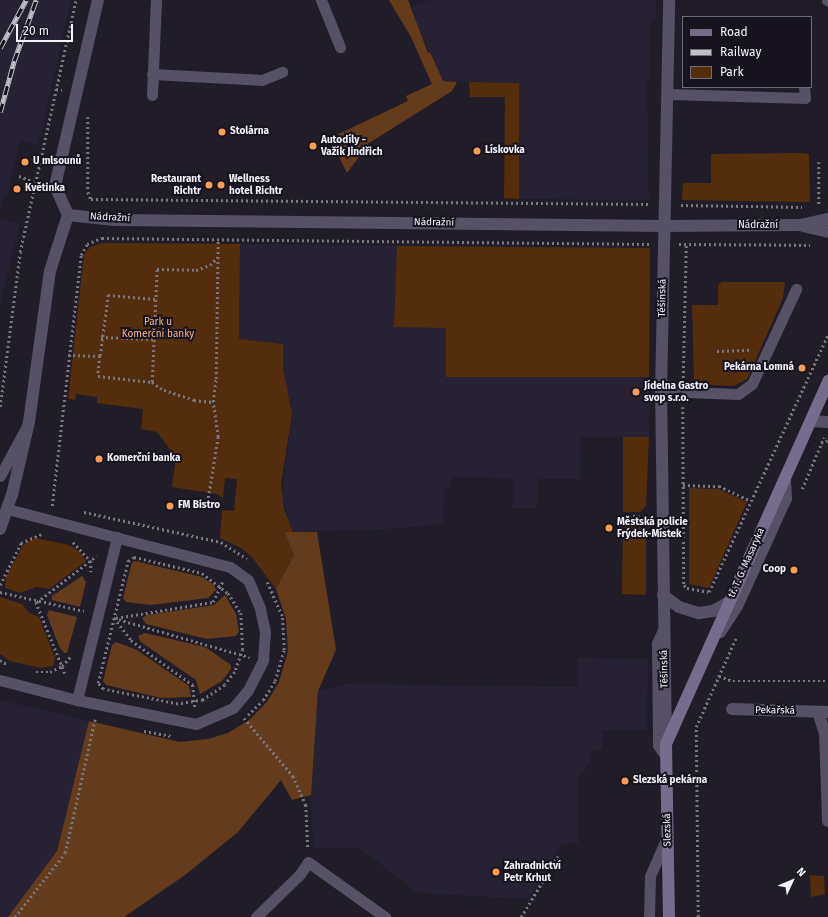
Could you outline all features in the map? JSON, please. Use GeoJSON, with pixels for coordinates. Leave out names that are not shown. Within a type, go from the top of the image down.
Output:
{"type":"FeatureCollection","features":[{"type":"Feature","properties":{"kind":"street"},"geometry":{"type":"LineString","coordinates":[[0,529],[8,509],[29,422],[50,271],[68,215],[55,186],[98,0]]}},
{"type":"Feature","properties":{"kind":"street","name":"Těšínská"},"geometry":{"type":"LineString","coordinates":[[666,744],[661,391],[669,0]]}},
{"type":"Feature","properties":{"kind":"street","name":"Nádražní"},"geometry":{"type":"LineString","coordinates":[[68,215],[115,220],[664,226],[800,225],[828,219]]}},
{"type":"Feature","properties":{"kind":"street","name":"Nádražní"},"geometry":{"type":"LineString","coordinates":[[800,225],[828,232]]}},
{"type":"Feature","properties":{"kind":"street","name":"tř. T. G. Masaryka"},"geometry":{"type":"LineString","coordinates":[[666,744],[828,381]]}},
{"type":"Feature","properties":{"kind":"street"},"geometry":{"type":"LineString","coordinates":[[811,421],[827,427]]}},
{"type":"Feature","properties":{"kind":"street"},"geometry":{"type":"LineString","coordinates":[[663,595],[679,607],[699,612],[713,611],[729,602]]}},
{"type":"Feature","properties":{"kind":"street","name":"Pekařská"},"geometry":{"type":"LineString","coordinates":[[732,709],[823,712],[828,820]]}},
{"type":"Feature","properties":{"kind":"street","name":"Slezská"},"geometry":{"type":"LineString","coordinates":[[666,744],[669,917]]}},
{"type":"Feature","properties":{"kind":"lane"},"geometry":{"type":"LineString","coordinates":[[152,96],[156,0]]}},
{"type":"Feature","properties":{"kind":"lane"},"geometry":{"type":"LineString","coordinates":[[321,0],[340,47]]}},
{"type":"Feature","properties":{"kind":"lane"},"geometry":{"type":"LineString","coordinates":[[152,74],[262,80],[282,72]]}},
{"type":"Feature","properties":{"kind":"lane"},"geometry":{"type":"LineString","coordinates":[[668,94],[805,98],[804,88]]}},
{"type":"Feature","properties":{"kind":"lane"},"geometry":{"type":"LineString","coordinates":[[661,391],[683,390],[738,394],[752,384],[796,289]]}},
{"type":"Feature","properties":{"kind":"lane"},"geometry":{"type":"LineString","coordinates":[[0,476],[29,422]]}},
{"type":"Feature","properties":{"kind":"lane"},"geometry":{"type":"LineString","coordinates":[[706,654],[737,606],[786,498],[785,478]]}},
{"type":"Feature","properties":{"kind":"lane"},"geometry":{"type":"LineString","coordinates":[[0,680],[77,700],[196,724],[233,708],[248,690],[263,660],[265,632],[260,608],[248,580],[230,567],[8,509]]}},
{"type":"Feature","properties":{"kind":"lane"},"geometry":{"type":"LineString","coordinates":[[77,700],[118,537]]}},
{"type":"Feature","properties":{"kind":"lane"},"geometry":{"type":"LineString","coordinates":[[664,628],[657,643],[658,745],[666,757]]}},
{"type":"Feature","properties":{"kind":"lane"},"geometry":{"type":"LineString","coordinates":[[650,917],[650,876],[668,837]]}},
{"type":"Feature","properties":{"kind":"lane"},"geometry":{"type":"LineString","coordinates":[[256,917],[300,874],[308,862],[384,917]]}},
{"type":"Feature","properties":{"kind":"path"},"geometry":{"type":"LineString","coordinates":[[0,407],[20,252],[76,0]]}},
{"type":"Feature","properties":{"kind":"path"},"geometry":{"type":"LineString","coordinates":[[56,89],[76,93]]}},
{"type":"Feature","properties":{"kind":"path"},"geometry":{"type":"LineString","coordinates":[[88,110],[88,192],[91,199],[666,204],[810,208]]}},
{"type":"Feature","properties":{"kind":"path"},"geometry":{"type":"LineString","coordinates":[[819,162],[820,206]]}},
{"type":"Feature","properties":{"kind":"path"},"geometry":{"type":"LineString","coordinates":[[19,176],[36,182]]}},
{"type":"Feature","properties":{"kind":"path"},"geometry":{"type":"LineString","coordinates":[[815,207],[824,206]]}},
{"type":"Feature","properties":{"kind":"path"},"geometry":{"type":"LineString","coordinates":[[52,505],[68,354],[81,255],[87,244],[102,238],[812,245]]}},
{"type":"Feature","properties":{"kind":"path"},"geometry":{"type":"LineString","coordinates":[[208,498],[218,436],[213,402],[218,239]]}},
{"type":"Feature","properties":{"kind":"path"},"geometry":{"type":"LineString","coordinates":[[686,244],[683,485],[684,584],[687,588],[709,592],[828,334]]}},
{"type":"Feature","properties":{"kind":"path"},"geometry":{"type":"LineString","coordinates":[[152,382],[157,269],[196,270],[210,265],[218,257]]}},
{"type":"Feature","properties":{"kind":"path"},"geometry":{"type":"LineString","coordinates":[[155,299],[108,295],[101,338],[98,376],[152,382],[164,390],[194,400],[213,402]]}},
{"type":"Feature","properties":{"kind":"path"},"geometry":{"type":"LineString","coordinates":[[101,338],[153,339]]}},
{"type":"Feature","properties":{"kind":"path"},"geometry":{"type":"LineString","coordinates":[[717,351],[768,350]]}},
{"type":"Feature","properties":{"kind":"path"},"geometry":{"type":"LineString","coordinates":[[68,354],[100,356]]}},
{"type":"Feature","properties":{"kind":"path"},"geometry":{"type":"LineString","coordinates":[[801,491],[827,427]]}},
{"type":"Feature","properties":{"kind":"path"},"geometry":{"type":"LineString","coordinates":[[821,443],[828,440]]}},
{"type":"Feature","properties":{"kind":"path"},"geometry":{"type":"LineString","coordinates":[[683,485],[719,486],[751,501]]}},
{"type":"Feature","properties":{"kind":"path"},"geometry":{"type":"LineString","coordinates":[[46,504],[60,507]]}},
{"type":"Feature","properties":{"kind":"path"},"geometry":{"type":"LineString","coordinates":[[80,511],[221,542],[238,551],[251,562]]}},
{"type":"Feature","properties":{"kind":"path"},"geometry":{"type":"LineString","coordinates":[[623,516],[662,516]]}},
{"type":"Feature","properties":{"kind":"path"},"geometry":{"type":"LineString","coordinates":[[36,602],[91,561],[118,537],[127,521]]}},
{"type":"Feature","properties":{"kind":"path"},"geometry":{"type":"LineString","coordinates":[[0,585],[21,544],[41,534],[47,536]]}},
{"type":"Feature","properties":{"kind":"path"},"geometry":{"type":"LineString","coordinates":[[67,541],[82,549],[91,561],[90,577]]}},
{"type":"Feature","properties":{"kind":"path"},"geometry":{"type":"LineString","coordinates":[[114,618],[213,602],[238,551]]}},
{"type":"Feature","properties":{"kind":"path"},"geometry":{"type":"LineString","coordinates":[[134,557],[202,573],[221,586],[241,613],[244,633],[241,655],[235,672],[225,685],[203,700],[194,702],[178,704],[103,689],[98,684],[114,618],[128,561],[134,557]]}},
{"type":"Feature","properties":{"kind":"path"},"geometry":{"type":"LineString","coordinates":[[238,722],[263,700],[275,681],[284,650],[282,616],[274,593],[266,580]]}},
{"type":"Feature","properties":{"kind":"path"},"geometry":{"type":"LineString","coordinates":[[0,592],[36,602],[114,618],[263,660],[280,667]]}},
{"type":"Feature","properties":{"kind":"path"},"geometry":{"type":"LineString","coordinates":[[36,602],[77,700]]}},
{"type":"Feature","properties":{"kind":"path"},"geometry":{"type":"LineString","coordinates":[[81,619],[84,604]]}},
{"type":"Feature","properties":{"kind":"path"},"geometry":{"type":"LineString","coordinates":[[114,618],[131,640],[193,685],[196,724]]}},
{"type":"Feature","properties":{"kind":"path"},"geometry":{"type":"LineString","coordinates":[[698,917],[696,727],[738,632]]}},
{"type":"Feature","properties":{"kind":"path"},"geometry":{"type":"LineString","coordinates":[[28,670],[42,673],[62,666],[72,654]]}},
{"type":"Feature","properties":{"kind":"path"},"geometry":{"type":"LineString","coordinates":[[0,660],[14,667]]}},
{"type":"Feature","properties":{"kind":"path"},"geometry":{"type":"LineString","coordinates":[[719,676],[733,681],[828,681]]}},
{"type":"Feature","properties":{"kind":"path"},"geometry":{"type":"LineString","coordinates":[[88,718],[102,721]]}},
{"type":"Feature","properties":{"kind":"path"},"geometry":{"type":"LineString","coordinates":[[15,917],[65,853],[95,719]]}},
{"type":"Feature","properties":{"kind":"path"},"geometry":{"type":"LineString","coordinates":[[252,725],[293,776],[306,805],[308,862]]}},
{"type":"Feature","properties":{"kind":"path"},"geometry":{"type":"LineString","coordinates":[[139,729],[179,737]]}},
{"type":"Feature","properties":{"kind":"path"},"geometry":{"type":"LineString","coordinates":[[521,917],[558,856]]}},
{"type":"Feature","properties":{"kind":"shaded area"},"geometry":{"type":"Polygon","coordinates":[[[0,0],[71,0],[38,146],[20,140],[7,197],[3,197],[0,210],[0,0]]]}},
{"type":"Feature","properties":{"kind":"shaded area"},"geometry":{"type":"Polygon","coordinates":[[[389,0],[408,0],[428,53],[430,52],[443,81],[457,82],[452,91],[369,143],[347,173],[330,138],[408,101],[406,96],[432,84],[411,37],[389,0]]]}},
{"type":"Feature","properties":{"kind":"shaded area"},"geometry":{"type":"Polygon","coordinates":[[[430,0],[656,0],[656,19],[650,22],[649,82],[647,82],[649,200],[519,199],[519,83],[443,81],[418,27],[412,6],[430,0]]]}},
{"type":"Feature","properties":{"kind":"shaded area"},"geometry":{"type":"Polygon","coordinates":[[[0,219],[20,223],[0,305],[0,219]]]}},
{"type":"Feature","properties":{"kind":"shaded area"},"geometry":{"type":"Polygon","coordinates":[[[240,244],[650,248],[649,437],[581,437],[580,479],[538,479],[537,508],[513,508],[514,478],[452,477],[451,487],[444,487],[443,524],[388,529],[293,532],[282,497],[292,414],[283,368],[283,344],[239,340],[240,244]]]}},
{"type":"Feature","properties":{"kind":"shaded area"},"geometry":{"type":"Polygon","coordinates":[[[284,532],[317,532],[336,650],[318,691],[311,795],[292,800],[281,780],[238,832],[185,875],[124,917],[8,917],[57,851],[89,721],[180,742],[208,739],[228,733],[249,720],[267,702],[279,682],[288,651],[286,619],[276,589],[294,555],[284,532]]]}},
{"type":"Feature","properties":{"kind":"shaded area"},"geometry":{"type":"Polygon","coordinates":[[[135,561],[202,577],[214,585],[216,590],[208,598],[151,605],[126,602],[123,598],[132,562],[135,561]]]}},
{"type":"Feature","properties":{"kind":"shaded area"},"geometry":{"type":"Polygon","coordinates":[[[82,576],[86,582],[80,607],[52,600],[52,596],[82,576]]]}},
{"type":"Feature","properties":{"kind":"shaded area"},"geometry":{"type":"Polygon","coordinates":[[[225,595],[236,614],[239,631],[236,636],[207,639],[146,624],[142,618],[147,615],[214,605],[225,595]]]}},
{"type":"Feature","properties":{"kind":"shaded area"},"geometry":{"type":"Polygon","coordinates":[[[49,610],[77,617],[67,653],[64,653],[59,646],[47,615],[49,610]]]}},
{"type":"Feature","properties":{"kind":"shaded area"},"geometry":{"type":"Polygon","coordinates":[[[145,633],[205,647],[231,665],[231,669],[222,681],[200,694],[196,680],[141,642],[138,636],[145,633]]]}},
{"type":"Feature","properties":{"kind":"shaded area"},"geometry":{"type":"Polygon","coordinates":[[[116,642],[137,650],[189,686],[191,697],[161,698],[106,685],[103,681],[112,645],[116,642]]]}},
{"type":"Feature","properties":{"kind":"shaded area"},"geometry":{"type":"Polygon","coordinates":[[[577,658],[648,659],[647,731],[603,730],[603,750],[591,750],[591,765],[585,765],[585,773],[578,773],[578,843],[562,843],[528,899],[418,893],[359,848],[313,848],[311,795],[318,691],[346,684],[577,687],[577,658]]]}},
{"type":"Feature","properties":{"kind":"shaded area"},"geometry":{"type":"Polygon","coordinates":[[[0,700],[89,721],[57,851],[8,917],[0,917],[0,700]]]}},
{"type":"Feature","properties":{"kind":"green space"},"geometry":{"type":"Polygon","coordinates":[[[469,82],[519,83],[519,199],[504,198],[505,97],[470,97],[469,82]]]}},
{"type":"Feature","properties":{"kind":"green space"},"geometry":{"type":"Polygon","coordinates":[[[711,154],[809,154],[810,202],[682,200],[683,183],[711,183],[711,154]]]}},
{"type":"Feature","properties":{"kind":"green space","name":"Park u Komerční banky"},"geometry":{"type":"Polygon","coordinates":[[[102,243],[240,244],[239,339],[283,344],[283,368],[292,414],[281,484],[284,509],[293,532],[284,532],[294,555],[276,589],[251,556],[241,548],[220,538],[222,510],[234,511],[237,479],[225,478],[223,498],[217,494],[172,487],[176,457],[157,432],[141,429],[143,409],[97,403],[97,397],[76,394],[75,400],[68,399],[84,255],[90,247],[102,243]]]}},
{"type":"Feature","properties":{"kind":"green space"},"geometry":{"type":"Polygon","coordinates":[[[397,246],[650,248],[649,377],[446,377],[446,328],[394,327],[397,246]]]}},
{"type":"Feature","properties":{"kind":"green space"},"geometry":{"type":"Polygon","coordinates":[[[722,282],[785,282],[783,298],[747,379],[734,386],[694,384],[692,305],[718,305],[718,285],[722,282]]]}},
{"type":"Feature","properties":{"kind":"green space"},"geometry":{"type":"Polygon","coordinates":[[[623,437],[649,437],[646,506],[640,512],[623,512],[623,437]]]}},
{"type":"Feature","properties":{"kind":"green space"},"geometry":{"type":"Polygon","coordinates":[[[689,488],[718,489],[747,502],[709,588],[689,584],[689,488]]]}},
{"type":"Feature","properties":{"kind":"green space"},"geometry":{"type":"Polygon","coordinates":[[[623,521],[640,522],[646,528],[646,595],[622,594],[623,521]]]}},
{"type":"Feature","properties":{"kind":"green space"},"geometry":{"type":"Polygon","coordinates":[[[35,538],[69,545],[80,552],[86,561],[49,589],[36,587],[20,593],[5,588],[6,577],[21,549],[26,542],[35,538]]]}},
{"type":"Feature","properties":{"kind":"green space"},"geometry":{"type":"Polygon","coordinates":[[[0,597],[22,604],[29,613],[39,617],[55,658],[53,666],[41,668],[10,661],[0,654],[0,597]]]}},
{"type":"Feature","properties":{"kind":"green space"},"geometry":{"type":"Polygon","coordinates":[[[810,875],[824,876],[825,894],[811,897],[810,875]]]}},
{"type":"Feature","properties":{"kind":"railway"},"geometry":{"type":"LineString","coordinates":[[0,48],[26,0]]}},
{"type":"Feature","properties":{"kind":"railway"},"geometry":{"type":"LineString","coordinates":[[0,112],[14,61],[36,0]]}},
{"type":"Feature","properties":{"kind":"place","name":"Stolárna"},"geometry":{"type":"Point","coordinates":[222,132]}},
{"type":"Feature","properties":{"kind":"place","name":"Autodíly - Važík Jindřich"},"geometry":{"type":"Point","coordinates":[313,146]}},
{"type":"Feature","properties":{"kind":"place","name":"Lískovka"},"geometry":{"type":"Point","coordinates":[477,151]}},
{"type":"Feature","properties":{"kind":"place","name":"U mlsounů"},"geometry":{"type":"Point","coordinates":[25,162]}},
{"type":"Feature","properties":{"kind":"place","name":"Restaurant Richtr"},"geometry":{"type":"Point","coordinates":[209,185]}},
{"type":"Feature","properties":{"kind":"place","name":"Wellness hotel Richtr"},"geometry":{"type":"Point","coordinates":[221,185]}},
{"type":"Feature","properties":{"kind":"place","name":"Květinka"},"geometry":{"type":"Point","coordinates":[17,189]}},
{"type":"Feature","properties":{"kind":"place","name":"Pekárna Lomná"},"geometry":{"type":"Point","coordinates":[802,368]}},
{"type":"Feature","properties":{"kind":"place","name":"Jídelna Gastro svop s.r.o."},"geometry":{"type":"Point","coordinates":[636,392]}},
{"type":"Feature","properties":{"kind":"place","name":"Komerční banka"},"geometry":{"type":"Point","coordinates":[99,459]}},
{"type":"Feature","properties":{"kind":"place","name":"FM Bistro"},"geometry":{"type":"Point","coordinates":[170,506]}},
{"type":"Feature","properties":{"kind":"place","name":"Městská policie Frýdek-Místek"},"geometry":{"type":"Point","coordinates":[609,528]}},
{"type":"Feature","properties":{"kind":"place","name":"Coop"},"geometry":{"type":"Point","coordinates":[794,570]}},
{"type":"Feature","properties":{"kind":"place","name":"Slezská pekárna"},"geometry":{"type":"Point","coordinates":[625,781]}},
{"type":"Feature","properties":{"kind":"place","name":"Zahradnictví Petr Krhut"},"geometry":{"type":"Point","coordinates":[496,872]}}]}
